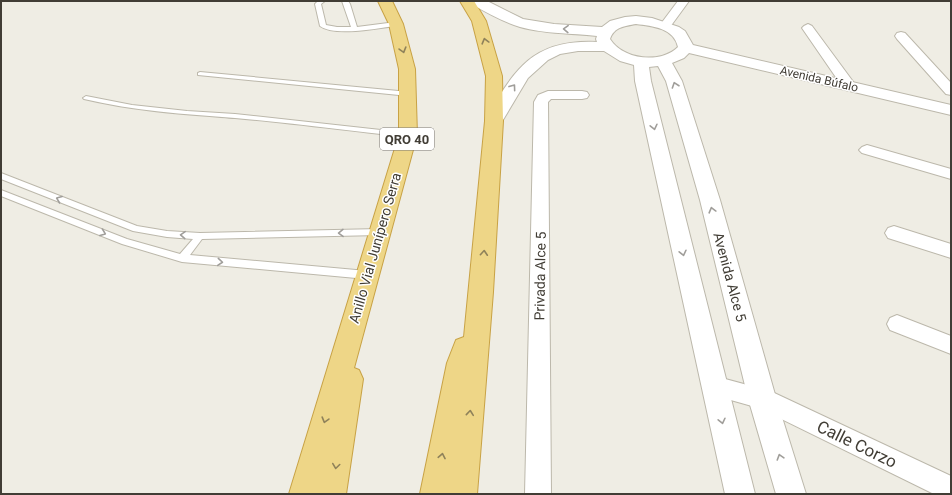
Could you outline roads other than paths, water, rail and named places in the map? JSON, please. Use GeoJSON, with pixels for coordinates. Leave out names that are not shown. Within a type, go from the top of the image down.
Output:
{"type":"FeatureCollection","features":[{"type":"Feature","properties":{"kind":"highway","name":"Anillo Vial Junípero Serra"},"geometry":{"type":"LineString","coordinates":[[304,494],[408,135],[408,69],[396,24],[385,1]]}},
{"type":"Feature","properties":{"kind":"highway"},"geometry":{"type":"LineString","coordinates":[[462,494],[481,292],[494,120],[494,76],[479,21],[468,1]]}},
{"type":"Feature","properties":{"kind":"highway"},"geometry":{"type":"LineString","coordinates":[[331,494],[367,275]]}},
{"type":"Feature","properties":{"kind":"highway"},"geometry":{"type":"LineString","coordinates":[[435,494],[460,363],[481,292]]}},
{"type":"Feature","properties":{"kind":"street"},"geometry":{"type":"LineString","coordinates":[[477,1],[508,18],[523,23],[545,28],[604,32]]}},
{"type":"Feature","properties":{"kind":"street"},"geometry":{"type":"LineString","coordinates":[[666,25],[684,1]]}},
{"type":"Feature","properties":{"kind":"street"},"geometry":{"type":"LineString","coordinates":[[629,21],[651,21],[666,25],[678,32],[685,40],[686,48],[682,54],[664,62],[641,61],[622,56],[608,47],[603,40],[604,32],[611,26],[629,21]]}},
{"type":"Feature","properties":{"kind":"street"},"geometry":{"type":"LineString","coordinates":[[808,28],[849,86]]}},
{"type":"Feature","properties":{"kind":"street"},"geometry":{"type":"LineString","coordinates":[[900,36],[951,91]]}},
{"type":"Feature","properties":{"kind":"street"},"geometry":{"type":"LineString","coordinates":[[494,120],[511,88],[531,64],[544,54],[568,47],[608,47]]}},
{"type":"Feature","properties":{"kind":"street","name":"Avenida Búfalo"},"geometry":{"type":"LineString","coordinates":[[686,48],[951,110]]}},
{"type":"Feature","properties":{"kind":"street"},"geometry":{"type":"LineString","coordinates":[[641,61],[645,88],[740,494]]}},
{"type":"Feature","properties":{"kind":"street","name":"Avenida Alce 5"},"geometry":{"type":"LineString","coordinates":[[664,62],[674,81],[710,200],[762,398],[791,494]]}},
{"type":"Feature","properties":{"kind":"street","name":"Privada Alce 5"},"geometry":{"type":"LineString","coordinates":[[538,494],[541,102],[543,98],[548,95],[582,95]]}},
{"type":"Feature","properties":{"kind":"street"},"geometry":{"type":"LineString","coordinates":[[867,150],[951,174]]}},
{"type":"Feature","properties":{"kind":"street"},"geometry":{"type":"LineString","coordinates":[[894,233],[951,251]]}},
{"type":"Feature","properties":{"kind":"street"},"geometry":{"type":"LineString","coordinates":[[897,324],[951,345]]}},
{"type":"Feature","properties":{"kind":"street","name":"Calle Corzo"},"geometry":{"type":"LineString","coordinates":[[714,386],[762,398],[951,489]]}},
{"type":"Feature","properties":{"kind":"lane"},"geometry":{"type":"LineString","coordinates":[[322,1],[318,4],[323,26],[330,28],[354,28],[396,24]]}},
{"type":"Feature","properties":{"kind":"lane"},"geometry":{"type":"LineString","coordinates":[[345,1],[354,28]]}},
{"type":"Feature","properties":{"kind":"lane"},"geometry":{"type":"LineString","coordinates":[[200,74],[409,94]]}},
{"type":"Feature","properties":{"kind":"lane"},"geometry":{"type":"LineString","coordinates":[[86,98],[132,107],[235,116],[408,135]]}},
{"type":"Feature","properties":{"kind":"lane"},"geometry":{"type":"LineString","coordinates":[[1,176],[136,229],[167,234],[200,236],[380,232]]}},
{"type":"Feature","properties":{"kind":"lane"},"geometry":{"type":"LineString","coordinates":[[27,203],[41,192]]}},
{"type":"Feature","properties":{"kind":"lane"},"geometry":{"type":"LineString","coordinates":[[1,193],[125,242],[182,258],[367,275]]}},
{"type":"Feature","properties":{"kind":"lane"},"geometry":{"type":"LineString","coordinates":[[182,258],[200,236]]}}]}
